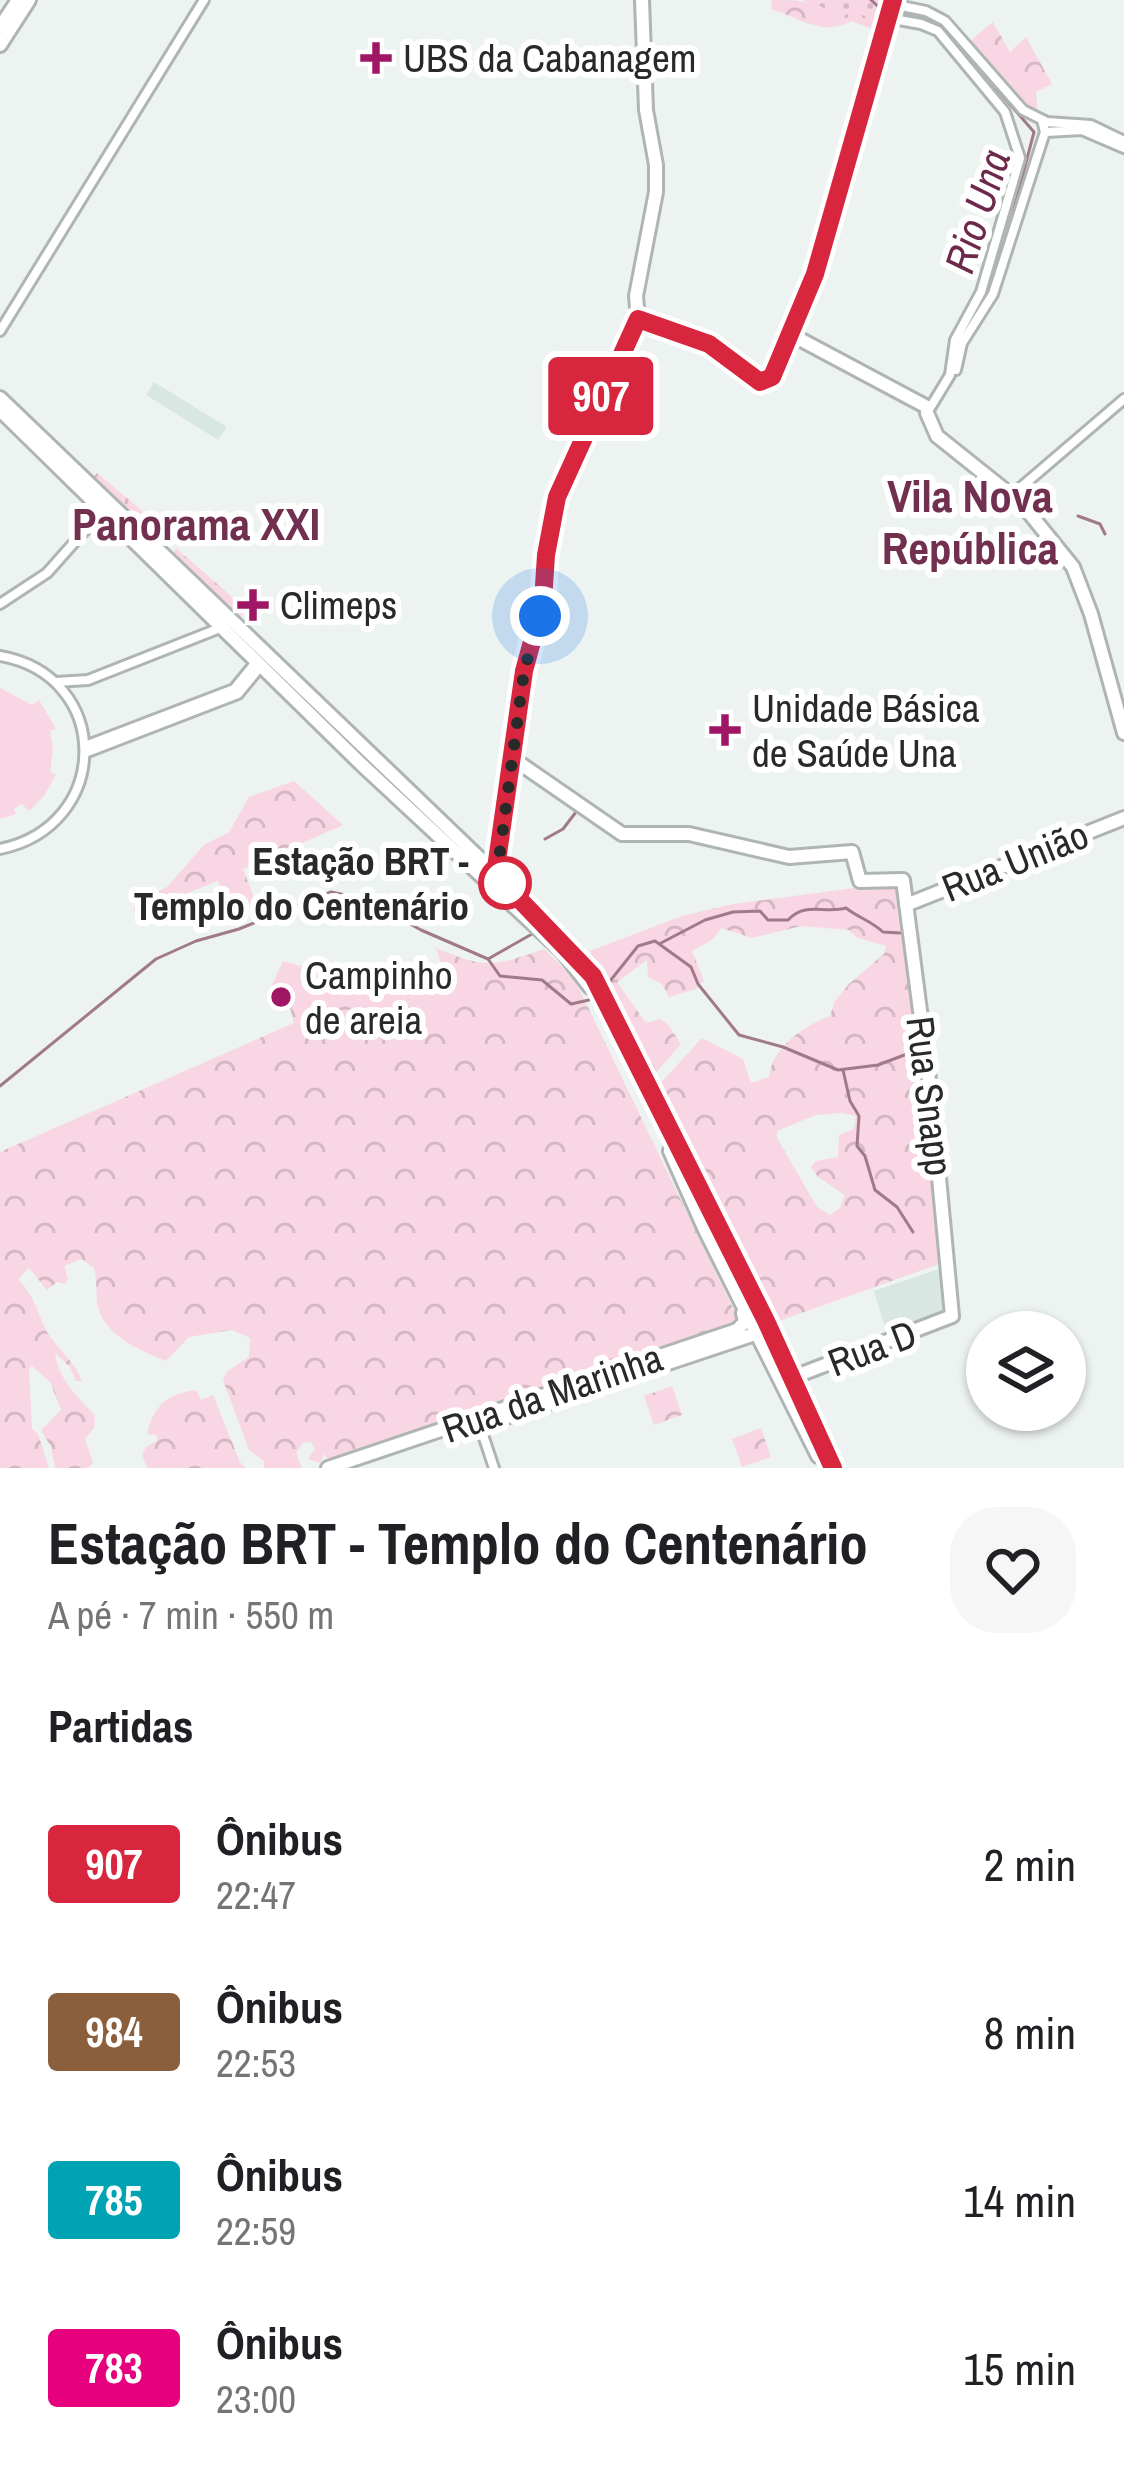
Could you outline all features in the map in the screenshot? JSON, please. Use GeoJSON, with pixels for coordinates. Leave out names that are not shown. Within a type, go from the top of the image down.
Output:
{"type":"FeatureCollection","features":[{"type":"Feature","properties":{"kind":"main road"},"geometry":{"type":"LineString","coordinates":[[0,27],[18,0]]}},
{"type":"Feature","properties":{"kind":"main road"},"geometry":{"type":"LineString","coordinates":[[0,45],[29,0]]}},
{"type":"Feature","properties":{"kind":"main road"},"geometry":{"type":"LineString","coordinates":[[497,876],[524,671],[545,591],[557,497],[638,319],[636,296],[656,192],[646,110],[642,0]]}},
{"type":"Feature","properties":{"kind":"main road"},"geometry":{"type":"LineString","coordinates":[[638,319],[709,344],[760,382],[772,377],[792,335],[835,213],[891,9]]}},
{"type":"Feature","properties":{"kind":"main road"},"geometry":{"type":"LineString","coordinates":[[792,335],[928,411],[948,446],[1012,495],[1073,567],[1124,733]]}},
{"type":"Feature","properties":{"kind":"main road"},"geometry":{"type":"LineString","coordinates":[[0,398],[497,876],[593,976],[762,1337],[829,1468]]}},
{"type":"Feature","properties":{"kind":"main road"},"geometry":{"type":"LineString","coordinates":[[0,410],[580,973],[711,1227],[737,1295],[792,1374]]}},
{"type":"Feature","properties":{"kind":"main road"},"geometry":{"type":"LineString","coordinates":[[306,710],[334,733],[340,724]]}},
{"type":"Feature","properties":{"kind":"main road"},"geometry":{"type":"LineString","coordinates":[[340,744],[346,734],[371,754]]}},
{"type":"Feature","properties":{"kind":"main road","name":"Rua Snapp"},"geometry":{"type":"LineString","coordinates":[[512,758],[622,834],[689,834],[789,857],[852,852],[860,881],[901,878],[937,1150],[952,1316]]}},
{"type":"Feature","properties":{"kind":"main road","name":"Rua União"},"geometry":{"type":"LineString","coordinates":[[907,905],[1124,818]]}},
{"type":"Feature","properties":{"kind":"main road"},"geometry":{"type":"LineString","coordinates":[[474,856],[487,856],[498,844]]}},
{"type":"Feature","properties":{"kind":"main road","name":"Rua da Marinha"},"geometry":{"type":"LineString","coordinates":[[328,1468],[741,1328],[746,1319],[737,1295]]}},
{"type":"Feature","properties":{"kind":"main road","name":"Rua D"},"geometry":{"type":"LineString","coordinates":[[792,1374],[952,1316]]}},
{"type":"Feature","properties":{"kind":"main road"},"geometry":{"type":"LineString","coordinates":[[762,1337],[780,1339],[829,1468]]}},
{"type":"Feature","properties":{"kind":"main road","name":"Rua da Marinha"},"geometry":{"type":"LineString","coordinates":[[350,1468],[762,1337]]}},
{"type":"Feature","properties":{"kind":"main road"},"geometry":{"type":"LineString","coordinates":[[560,1401],[586,1388],[582,1384]]}},
{"type":"Feature","properties":{"kind":"main road"},"geometry":{"type":"LineString","coordinates":[[418,1445],[417,1440],[435,1432]]}},
{"type":"Feature","properties":{"kind":"street"},"geometry":{"type":"LineString","coordinates":[[0,331],[204,0]]}},
{"type":"Feature","properties":{"kind":"street"},"geometry":{"type":"LineString","coordinates":[[891,9],[938,31],[1005,112],[1031,130],[1082,130],[1121,145]]}},
{"type":"Feature","properties":{"kind":"street"},"geometry":{"type":"LineString","coordinates":[[891,9],[926,11],[945,21],[1018,106],[1031,130],[993,294],[928,411]]}},
{"type":"Feature","properties":{"kind":"street"},"geometry":{"type":"LineString","coordinates":[[928,411],[950,375],[953,346],[981,292],[1031,130]]}},
{"type":"Feature","properties":{"kind":"street"},"geometry":{"type":"LineString","coordinates":[[1012,495],[1124,399]]}},
{"type":"Feature","properties":{"kind":"street"},"geometry":{"type":"LineString","coordinates":[[0,604],[47,573],[102,512]]}},
{"type":"Feature","properties":{"kind":"street"},"geometry":{"type":"LineString","coordinates":[[55,681],[88,680],[220,628]]}},
{"type":"Feature","properties":{"kind":"street"},"geometry":{"type":"LineString","coordinates":[[0,656],[34,666],[55,681],[81,725],[85,750],[78,788],[57,820],[36,836],[0,849]]}},
{"type":"Feature","properties":{"kind":"street"},"geometry":{"type":"LineString","coordinates":[[85,750],[234,688],[258,664]]}},
{"type":"Feature","properties":{"kind":"street"},"geometry":{"type":"LineString","coordinates":[[70,700],[75,689],[88,680]]}},
{"type":"Feature","properties":{"kind":"street"},"geometry":{"type":"LineString","coordinates":[[480,1426],[494,1468]]}},
{"type":"Feature","properties":{"kind":"shaded area"},"geometry":{"type":"Polygon","coordinates":[[[154,382],[227,427],[218,440],[146,395],[154,382]]]}},
{"type":"Feature","properties":{"kind":"shaded area"},"geometry":{"type":"Polygon","coordinates":[[[945,1267],[947,1314],[888,1337],[874,1291],[945,1267]]]}},
{"type":"Feature","properties":{"kind":"green space"},"geometry":{"type":"Polygon","coordinates":[[[772,0],[806,2],[833,15],[883,20],[879,32],[852,21],[821,27],[771,9],[772,0]]]}},
{"type":"Feature","properties":{"kind":"green space"},"geometry":{"type":"Polygon","coordinates":[[[803,0],[888,0],[883,20],[833,15],[803,0]]]}},
{"type":"Feature","properties":{"kind":"green space"},"geometry":{"type":"Polygon","coordinates":[[[993,22],[1010,52],[1026,37],[1052,84],[1036,92],[1038,115],[1026,109],[970,41],[993,22]]]}},
{"type":"Feature","properties":{"kind":"green space"},"geometry":{"type":"Polygon","coordinates":[[[97,473],[171,535],[164,547],[91,480],[97,473]]]}},
{"type":"Feature","properties":{"kind":"green space"},"geometry":{"type":"Polygon","coordinates":[[[176,548],[246,609],[239,619],[171,556],[176,548]]]}},
{"type":"Feature","properties":{"kind":"green space"},"geometry":{"type":"Polygon","coordinates":[[[0,688],[32,705],[39,700],[56,729],[50,731],[50,772],[56,774],[29,811],[22,804],[14,809],[16,814],[0,819],[0,688]]]}},
{"type":"Feature","properties":{"kind":"green space"},"geometry":{"type":"Polygon","coordinates":[[[294,781],[343,825],[243,869],[258,908],[235,917],[218,881],[136,913],[133,909],[142,899],[167,887],[204,845],[229,832],[249,797],[294,781]]]}},
{"type":"Feature","properties":{"kind":"green space"},"geometry":{"type":"Polygon","coordinates":[[[899,882],[945,1262],[776,1322],[658,1086],[702,1038],[743,1059],[751,1083],[769,1077],[783,1047],[830,1016],[835,1001],[884,954],[886,946],[858,938],[849,930],[801,926],[752,938],[721,928],[713,939],[692,951],[704,981],[696,989],[669,997],[662,984],[648,977],[647,960],[617,982],[646,1023],[660,1019],[681,1044],[652,1077],[590,951],[682,916],[733,904],[899,882]],[[816,1115],[777,1131],[817,1207],[830,1215],[840,1208],[845,1195],[811,1167],[816,1161],[838,1157],[839,1135],[854,1129],[856,1116],[816,1115]]]}},
{"type":"Feature","properties":{"kind":"green space"},"geometry":{"type":"Polygon","coordinates":[[[436,948],[490,963],[544,949],[574,978],[740,1323],[330,1462],[324,1454],[320,1463],[308,1459],[315,1449],[311,1442],[303,1443],[296,1453],[302,1468],[264,1468],[264,1461],[249,1450],[223,1380],[249,1357],[250,1338],[232,1330],[189,1337],[166,1361],[108,1327],[98,1307],[94,1268],[81,1259],[64,1266],[65,1284],[57,1282],[47,1290],[29,1268],[18,1280],[82,1381],[76,1381],[70,1367],[55,1353],[64,1379],[95,1415],[94,1428],[85,1439],[93,1463],[88,1468],[55,1468],[41,1430],[61,1410],[50,1382],[32,1366],[32,1429],[49,1468],[0,1468],[0,1152],[294,1023],[293,997],[271,987],[283,961],[300,966],[309,962],[328,971],[346,968],[366,994],[438,973],[441,963],[436,948]]]}},
{"type":"Feature","properties":{"kind":"green space"},"geometry":{"type":"Polygon","coordinates":[[[672,1386],[682,1415],[654,1425],[644,1396],[672,1386]]]}},
{"type":"Feature","properties":{"kind":"green space"},"geometry":{"type":"Polygon","coordinates":[[[196,1390],[201,1400],[213,1395],[246,1468],[147,1468],[142,1455],[158,1440],[147,1434],[158,1408],[177,1394],[196,1390]]]}},
{"type":"Feature","properties":{"kind":"green space"},"geometry":{"type":"Polygon","coordinates":[[[761,1428],[771,1457],[742,1467],[732,1439],[761,1428]]]}},
{"type":"Feature","properties":{"kind":"waterway","name":"Rio Una"},"geometry":{"type":"LineString","coordinates":[[871,0],[882,10]]}},
{"type":"Feature","properties":{"kind":"waterway","name":"Rio Una"},"geometry":{"type":"LineString","coordinates":[[892,13],[917,16],[943,27],[1034,132],[1005,243],[984,292]]}},
{"type":"Feature","properties":{"kind":"waterway"},"geometry":{"type":"LineString","coordinates":[[1078,516],[1100,524],[1105,534]]}},
{"type":"Feature","properties":{"kind":"waterway"},"geometry":{"type":"LineString","coordinates":[[545,839],[563,829],[576,812]]}},
{"type":"Feature","properties":{"kind":"waterway"},"geometry":{"type":"LineString","coordinates":[[0,1086],[156,959],[331,892],[365,899],[488,959],[500,976],[542,980],[571,1004],[589,1000]]}},
{"type":"Feature","properties":{"kind":"waterway"},"geometry":{"type":"LineString","coordinates":[[661,943],[705,920],[733,912],[760,911],[768,920],[788,920],[808,909],[846,908],[883,932],[900,933]]}},
{"type":"Feature","properties":{"kind":"waterway"},"geometry":{"type":"LineString","coordinates":[[488,959],[532,934]]}},
{"type":"Feature","properties":{"kind":"waterway"},"geometry":{"type":"LineString","coordinates":[[606,986],[638,946],[655,941],[691,967],[698,984],[739,1035],[838,1070],[878,1065],[918,1046]]}},
{"type":"Feature","properties":{"kind":"waterway"},"geometry":{"type":"LineString","coordinates":[[843,1070],[859,1116],[857,1146],[865,1156],[875,1190],[897,1207],[913,1232]]}},
{"type":"Feature","properties":{"kind":"bus line","name":"907"},"geometry":{"type":"LineString","coordinates":[[833,1468],[766,1321],[593,976],[497,876],[496,868],[524,671],[545,591],[553,514],[579,441],[638,319],[709,344],[760,382],[772,377],[789,343],[835,213],[893,0]]}},
{"type":"Feature","properties":{"kind":"place","name":"UBS da Cabanagem"},"geometry":{"type":"Point","coordinates":[376,58]}},
{"type":"Feature","properties":{"kind":"place","name":"Climeps"},"geometry":{"type":"Point","coordinates":[253,605]}},
{"type":"Feature","properties":{"kind":"place","name":"Unidade Básica de Saúde Una"},"geometry":{"type":"Point","coordinates":[725,730]}},
{"type":"Feature","properties":{"kind":"place","name":"Estação BRT - Templo do Centenário"},"geometry":{"type":"Point","coordinates":[505,883]}},
{"type":"Feature","properties":{"kind":"place","name":"Campinho de areia"},"geometry":{"type":"Point","coordinates":[281,997]}},
{"type":"Feature","properties":{"kind":"district","name":"Vila Nova República"},"geometry":{"type":"Point","coordinates":[970,522]}},
{"type":"Feature","properties":{"kind":"district","name":"Panorama XXI"},"geometry":{"type":"Point","coordinates":[196,524]}},
{"type":"Feature","properties":{"kind":"route"},"geometry":{"type":"LineString","coordinates":[[505,883],[508,886],[497,874],[498,844],[524,671],[540,616]]}}]}
